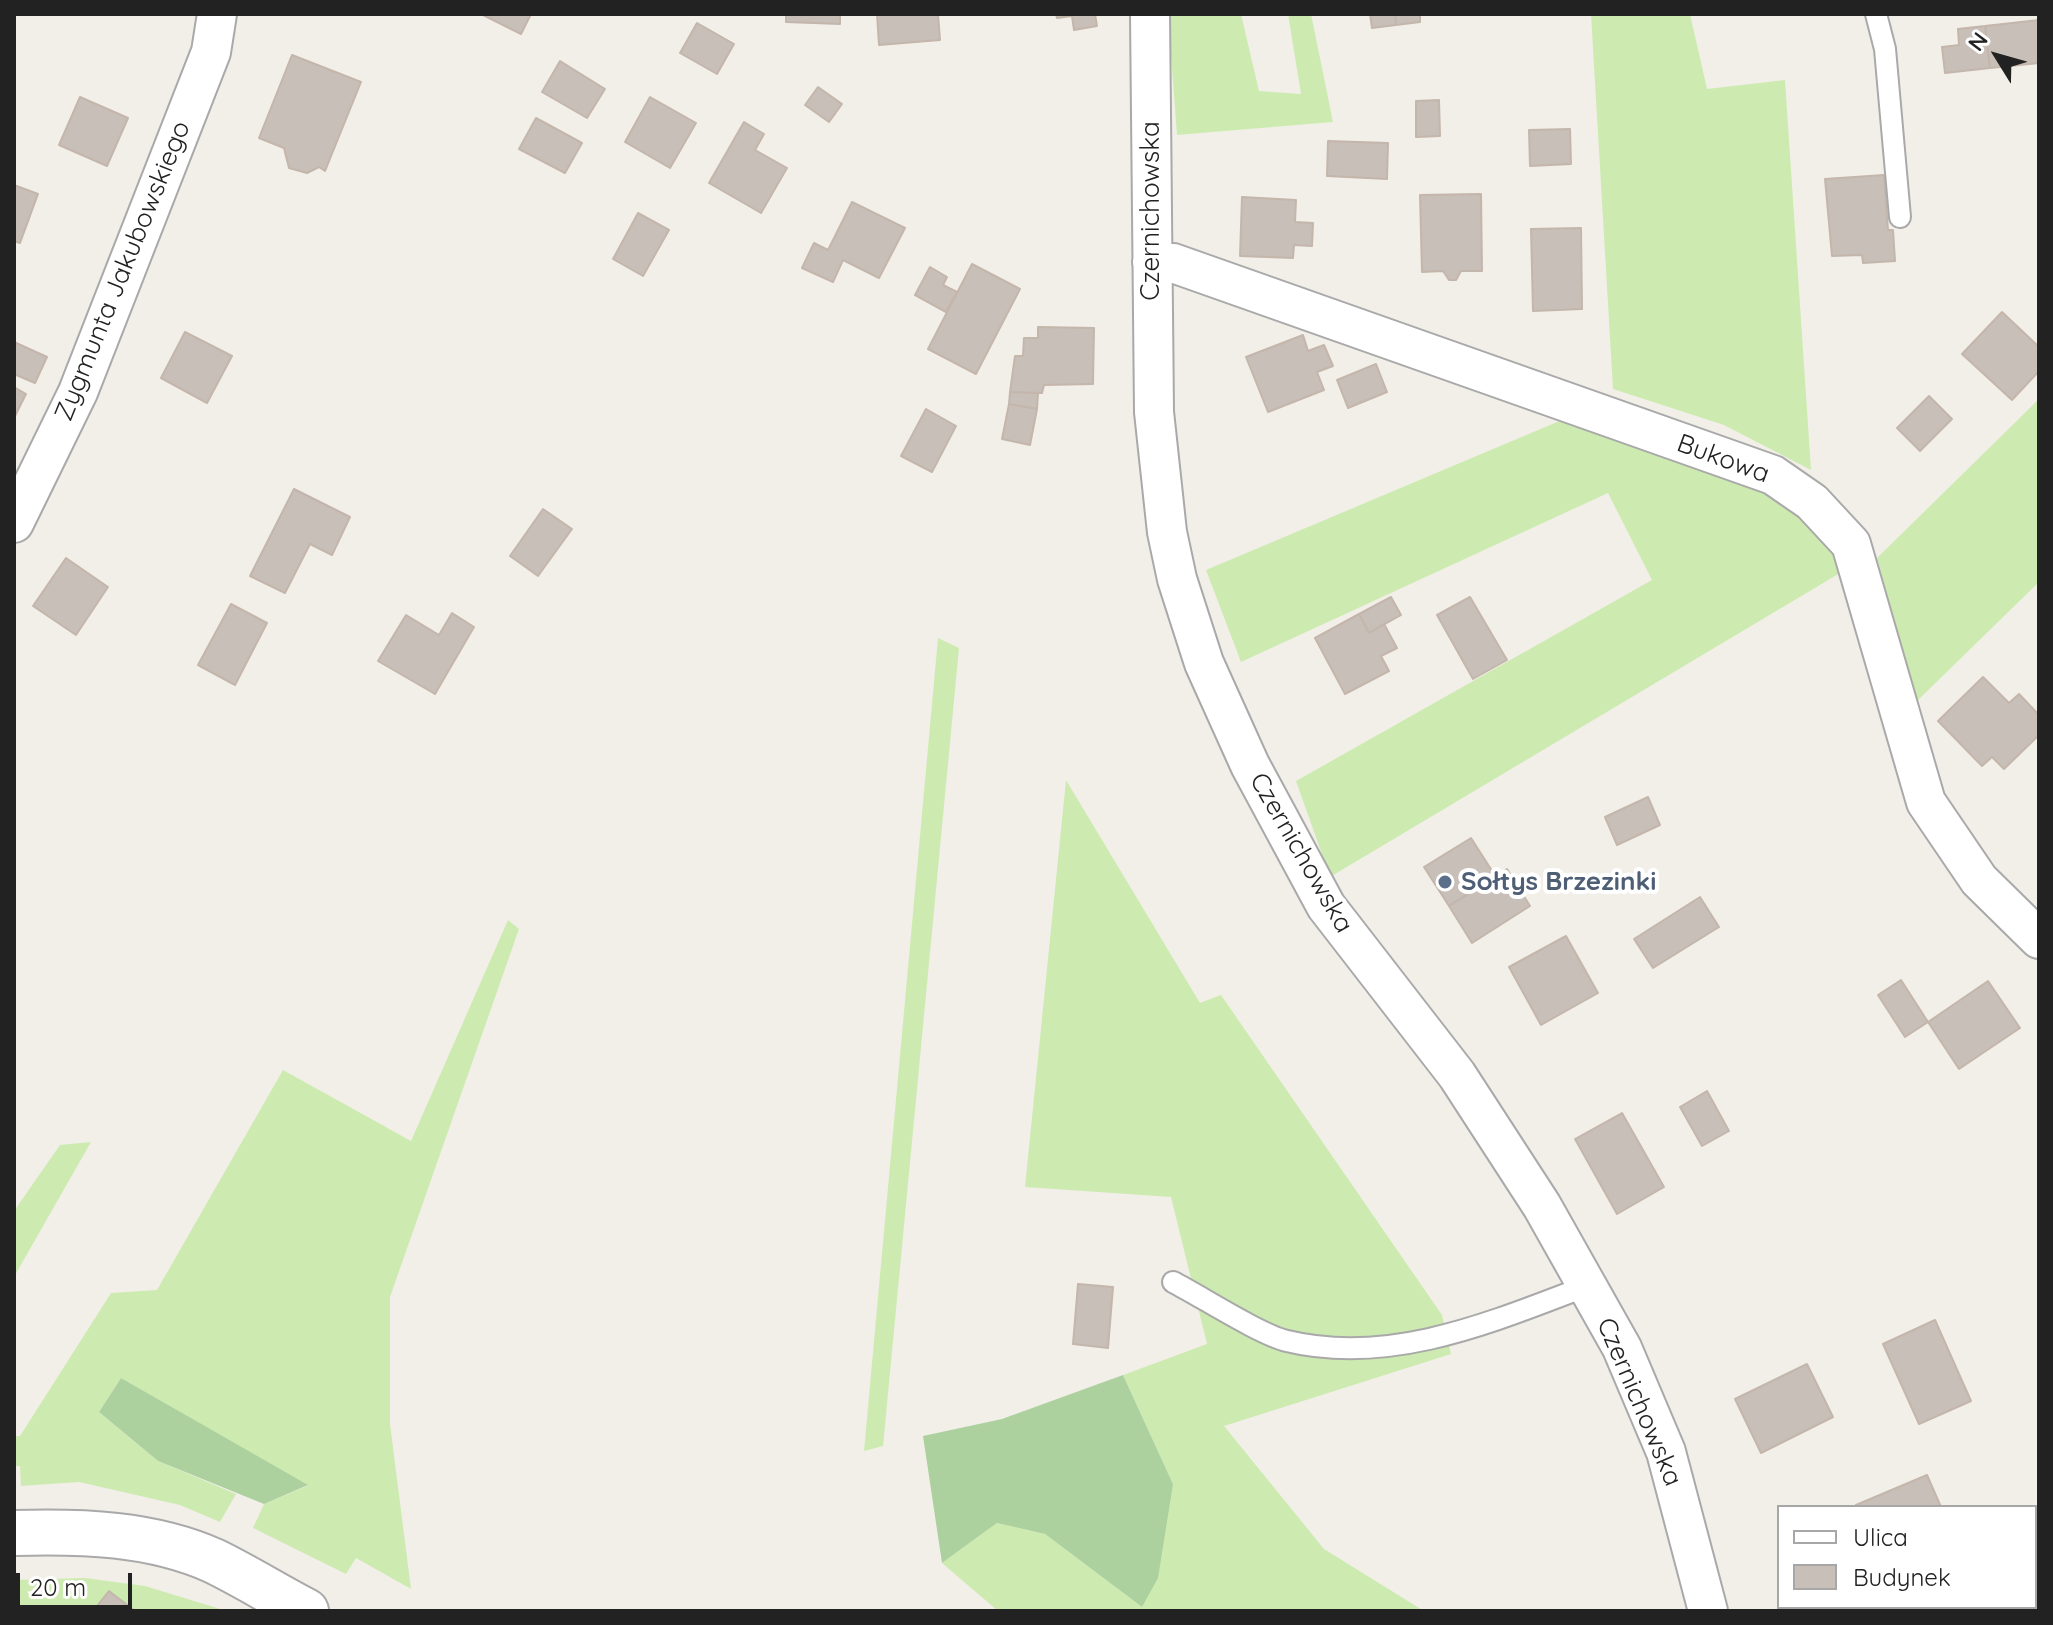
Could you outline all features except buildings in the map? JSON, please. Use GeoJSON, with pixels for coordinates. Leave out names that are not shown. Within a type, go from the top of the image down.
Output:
{"type":"FeatureCollection","features":[{"type":"Feature","properties":{"kind":"street","name":"Zygmunta Jakubowskiego"},"geometry":{"type":"LineString","coordinates":[[14,523],[78,392],[211,52],[217,14]]}},
{"type":"Feature","properties":{"kind":"street","name":"Czernichowska"},"geometry":{"type":"LineString","coordinates":[[1150,14],[1154,412],[1167,532],[1177,579],[1204,663],[1250,765],[1326,906],[1457,1075],[1542,1206],[1622,1348],[1666,1452],[1708,1611]]}},
{"type":"Feature","properties":{"kind":"street","name":"Bukowa"},"geometry":{"type":"LineString","coordinates":[[1152,262],[1173,263],[1773,475],[1812,502],[1851,544],[1926,802],[1979,880],[2039,939]]}},
{"type":"Feature","properties":{"kind":"street"},"geometry":{"type":"LineString","coordinates":[[14,1533],[63,1532],[131,1537],[211,1560],[306,1611]]}},
{"type":"Feature","properties":{"kind":"lane"},"geometry":{"type":"LineString","coordinates":[[1876,14],[1885,49],[1900,217]]}},
{"type":"Feature","properties":{"kind":"lane"},"geometry":{"type":"LineString","coordinates":[[1173,1282],[1285,1341],[1363,1351],[1474,1329],[1587,1286]]}},
{"type":"Feature","properties":{"kind":"green space"},"geometry":{"type":"Polygon","coordinates":[[[1168,14],[1241,14],[1259,91],[1301,94],[1288,14],[1311,14],[1333,122],[1177,135],[1168,14]]]}},
{"type":"Feature","properties":{"kind":"green space"},"geometry":{"type":"Polygon","coordinates":[[[1591,14],[1690,14],[1707,89],[1785,80],[1811,470],[1724,425],[1613,389],[1591,14]]]}},
{"type":"Feature","properties":{"kind":"green space"},"geometry":{"type":"Polygon","coordinates":[[[2039,399],[2039,582],[1917,701],[1877,558],[2039,399]]]}},
{"type":"Feature","properties":{"kind":"green space"},"geometry":{"type":"Polygon","coordinates":[[[1569,417],[1779,495],[1827,535],[1840,573],[1330,877],[1296,781],[1652,580],[1608,493],[1241,662],[1206,570],[1569,417]]]}},
{"type":"Feature","properties":{"kind":"green space"},"geometry":{"type":"Polygon","coordinates":[[[938,638],[959,648],[883,1446],[864,1451],[938,638]]]}},
{"type":"Feature","properties":{"kind":"green space"},"geometry":{"type":"Polygon","coordinates":[[[1066,780],[1200,1003],[1221,995],[1442,1315],[1451,1354],[1224,1426],[1324,1549],[1424,1611],[998,1611],[942,1563],[997,1523],[1045,1534],[1142,1607],[1173,1484],[1123,1375],[1207,1344],[1171,1197],[1025,1187],[1066,780]]]}},
{"type":"Feature","properties":{"kind":"green space"},"geometry":{"type":"Polygon","coordinates":[[[508,920],[519,929],[390,1297],[390,1424],[411,1589],[356,1558],[346,1574],[253,1528],[264,1504],[307,1486],[121,1378],[99,1412],[158,1461],[236,1494],[220,1522],[180,1505],[79,1482],[21,1486],[20,1466],[14,1466],[14,1436],[20,1436],[111,1293],[157,1290],[283,1070],[411,1141],[508,920]]]}},
{"type":"Feature","properties":{"kind":"green space"},"geometry":{"type":"Polygon","coordinates":[[[91,1142],[14,1277],[14,1211],[60,1145],[91,1142]]]}},
{"type":"Feature","properties":{"kind":"green space"},"geometry":{"type":"Polygon","coordinates":[[[1123,1375],[1173,1484],[1158,1578],[1142,1607],[1045,1534],[997,1523],[942,1563],[923,1436],[1002,1419],[1123,1375]]]}},
{"type":"Feature","properties":{"kind":"green space"},"geometry":{"type":"Polygon","coordinates":[[[121,1378],[308,1485],[264,1504],[158,1461],[99,1412],[121,1378]]]}},
{"type":"Feature","properties":{"kind":"green space"},"geometry":{"type":"Polygon","coordinates":[[[85,1578],[145,1586],[227,1611],[135,1611],[109,1591],[93,1611],[14,1611],[14,1580],[85,1578]]]}},
{"type":"Feature","properties":{"kind":"place","name":"Sołtys Brzezinki"},"geometry":{"type":"Point","coordinates":[1445,882]}}]}
